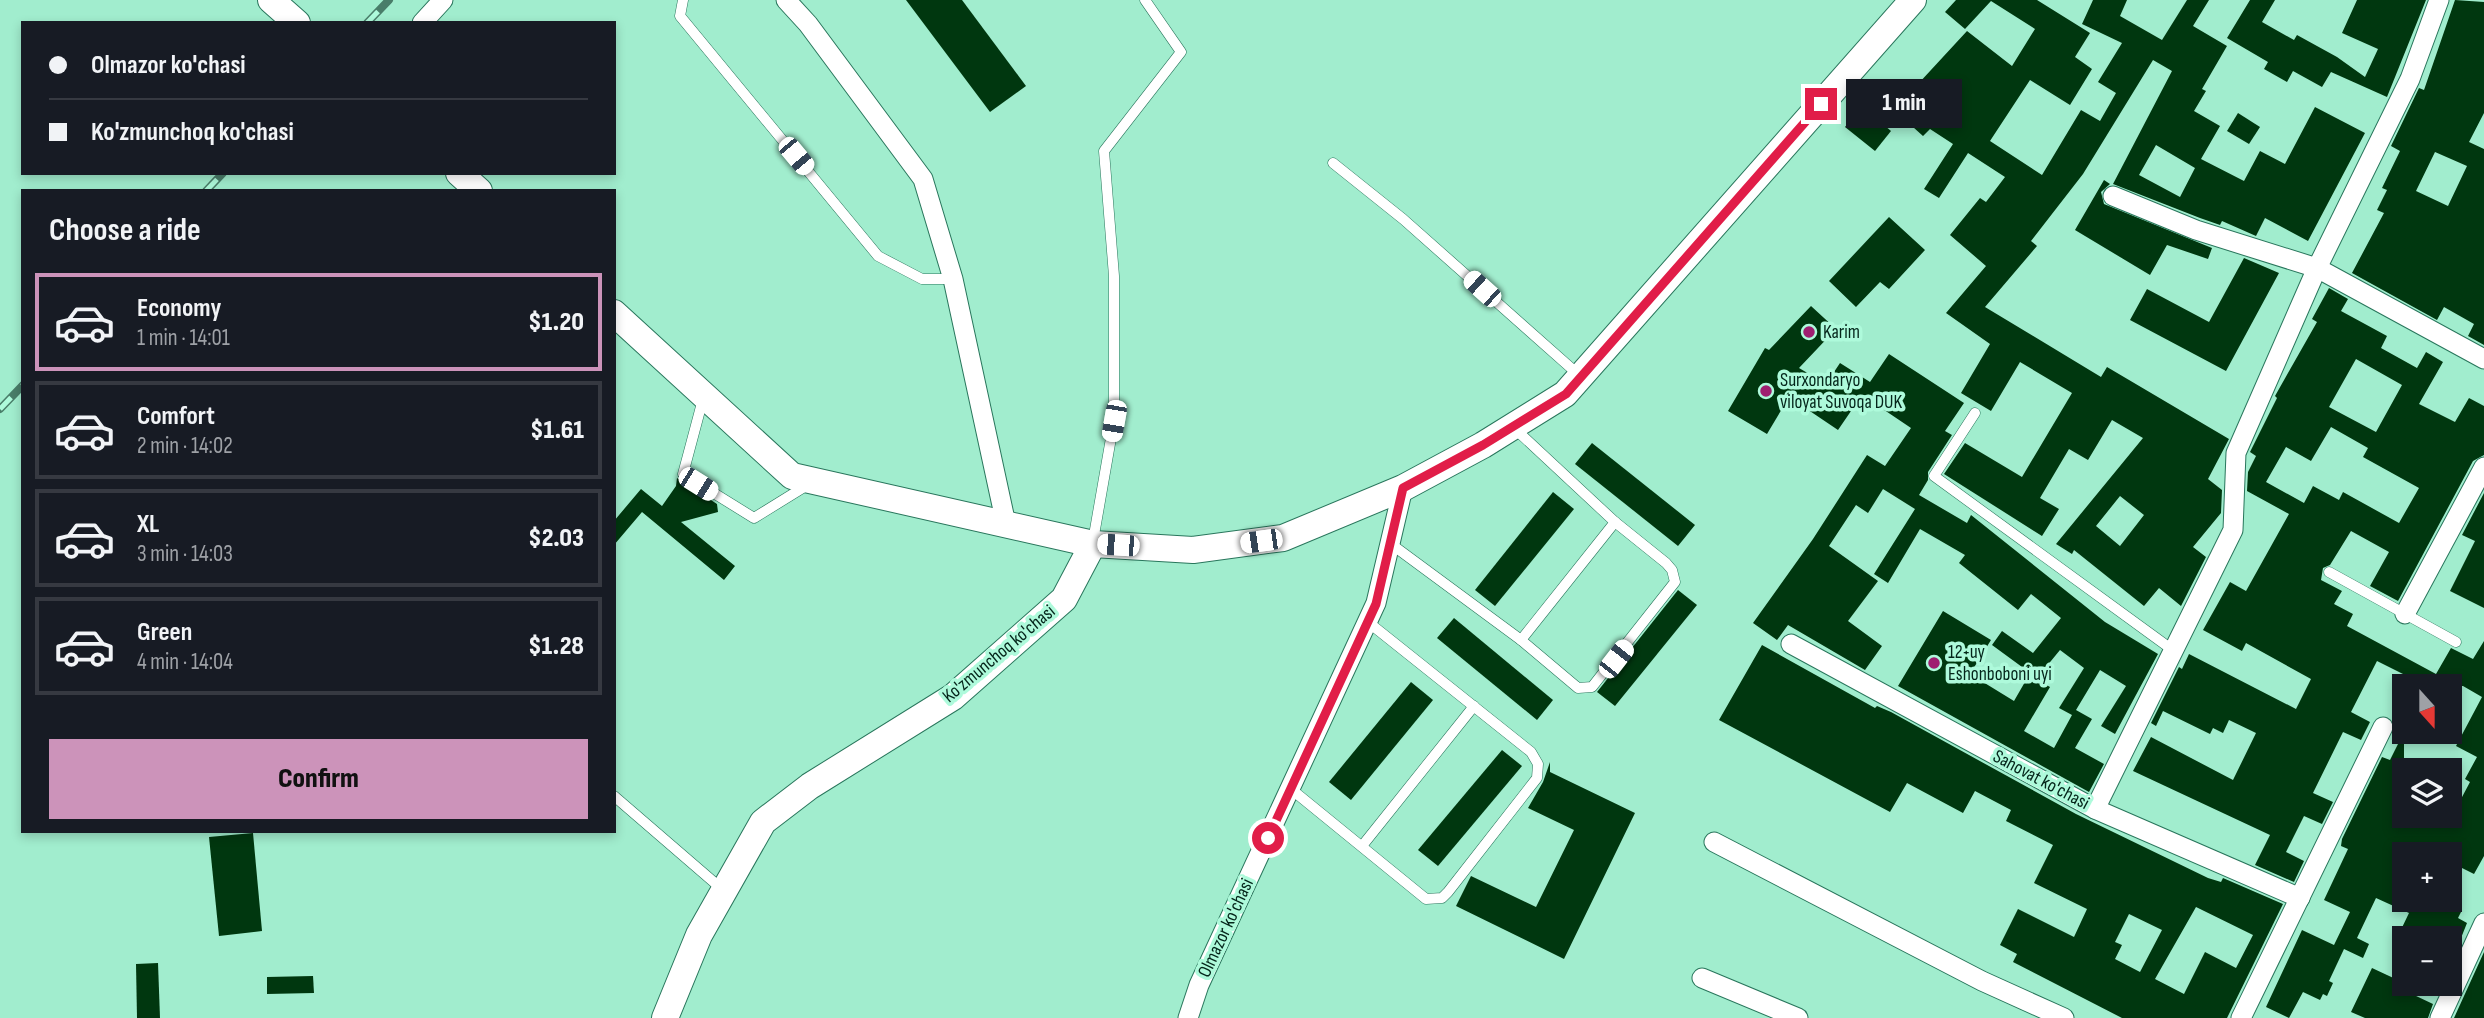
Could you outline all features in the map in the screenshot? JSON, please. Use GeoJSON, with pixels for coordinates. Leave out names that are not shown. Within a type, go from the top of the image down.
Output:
{"type":"FeatureCollection","features":[{"type":"Feature","properties":{"kind":"street"},"geometry":{"type":"LineString","coordinates":[[424,21],[443,0]]}},
{"type":"Feature","properties":{"kind":"street"},"geometry":{"type":"LineString","coordinates":[[786,0],[808,24],[923,179],[953,279],[1006,524]]}},
{"type":"Feature","properties":{"kind":"street"},"geometry":{"type":"LineString","coordinates":[[616,315],[792,476],[1093,544],[1193,550],[1283,538],[1403,488],[1513,427],[1566,394],[1913,0]]}},
{"type":"Feature","properties":{"kind":"street"},"geometry":{"type":"LineString","coordinates":[[2095,809],[2233,530],[2236,453],[2317,268],[2410,79],[2440,0]]}},
{"type":"Feature","properties":{"kind":"street"},"geometry":{"type":"LineString","coordinates":[[461,175],[477,189]]}},
{"type":"Feature","properties":{"kind":"street"},"geometry":{"type":"LineString","coordinates":[[2113,196],[2196,230],[2317,268],[2484,359]]}},
{"type":"Feature","properties":{"kind":"street"},"geometry":{"type":"LineString","coordinates":[[2405,614],[2484,467]]}},
{"type":"Feature","properties":{"kind":"street","name":"Olmazor ko'chasi"},"geometry":{"type":"LineString","coordinates":[[1188,1018],[1199,985],[1376,604],[1403,488]]}},
{"type":"Feature","properties":{"kind":"street","name":"Ko'zmunchoq ko'chasi"},"geometry":{"type":"LineString","coordinates":[[665,1018],[699,935],[763,822],[810,786],[953,696],[1064,598],[1093,544]]}},
{"type":"Feature","properties":{"kind":"street","name":"Sahovat ko'chasi"},"geometry":{"type":"LineString","coordinates":[[1791,644],[2095,809],[2300,898]]}},
{"type":"Feature","properties":{"kind":"street"},"geometry":{"type":"LineString","coordinates":[[2241,1018],[2383,727]]}},
{"type":"Feature","properties":{"kind":"street"},"geometry":{"type":"LineString","coordinates":[[1714,842],[1982,981],[2064,1018]]}},
{"type":"Feature","properties":{"kind":"street"},"geometry":{"type":"LineString","coordinates":[[2440,1018],[2484,923]]}},
{"type":"Feature","properties":{"kind":"street"},"geometry":{"type":"LineString","coordinates":[[1702,978],[1798,1018]]}},
{"type":"Feature","properties":{"kind":"lane"},"geometry":{"type":"LineString","coordinates":[[683,0],[680,16],[878,256],[922,279],[953,279]]}},
{"type":"Feature","properties":{"kind":"lane"},"geometry":{"type":"LineString","coordinates":[[1093,544],[1114,421],[1114,276],[1104,151],[1181,52],[1145,0]]}},
{"type":"Feature","properties":{"kind":"lane"},"geometry":{"type":"LineString","coordinates":[[1333,163],[1403,219],[1581,376]]}},
{"type":"Feature","properties":{"kind":"lane"},"geometry":{"type":"LineString","coordinates":[[704,395],[683,474],[754,518],[814,481]]}},
{"type":"Feature","properties":{"kind":"lane"},"geometry":{"type":"LineString","coordinates":[[1975,413],[1934,476],[2175,651]]}},
{"type":"Feature","properties":{"kind":"lane"},"geometry":{"type":"LineString","coordinates":[[1391,544],[1521,640],[1578,688],[1592,687],[1675,582],[1672,570],[1615,522],[1513,427]]}},
{"type":"Feature","properties":{"kind":"lane"},"geometry":{"type":"LineString","coordinates":[[1521,640],[1615,522]]}},
{"type":"Feature","properties":{"kind":"lane"},"geometry":{"type":"LineString","coordinates":[[2329,572],[2456,642]]}},
{"type":"Feature","properties":{"kind":"lane"},"geometry":{"type":"LineString","coordinates":[[1291,789],[1426,899],[1443,898],[1537,778],[1538,764],[1531,752],[1368,622]]}},
{"type":"Feature","properties":{"kind":"lane"},"geometry":{"type":"LineString","coordinates":[[1362,846],[1474,706]]}},
{"type":"Feature","properties":{"kind":"lane"},"geometry":{"type":"LineString","coordinates":[[616,798],[723,890]]}},
{"type":"Feature","properties":{"kind":"building"},"geometry":{"type":"Polygon","coordinates":[[[906,0],[962,0],[1026,86],[990,112],[906,0]]]}},
{"type":"Feature","properties":{"kind":"building"},"geometry":{"type":"Polygon","coordinates":[[[1956,0],[2037,0],[2090,33],[2075,57],[2092,69],[2070,105],[2030,80],[1990,141],[2042,175],[2081,110],[2100,121],[2116,93],[2098,82],[2122,43],[2082,24],[2093,0],[2127,0],[2120,16],[2162,40],[2187,0],[2209,0],[2193,26],[2227,46],[2202,89],[2206,91],[2194,111],[2220,126],[2201,159],[2244,181],[2260,151],[2285,164],[2315,107],[2365,133],[2308,241],[2265,218],[2256,236],[2222,221],[2220,225],[2113,184],[2172,71],[2153,60],[2083,174],[2031,241],[2037,246],[1985,307],[2101,377],[2107,367],[2229,439],[2208,479],[2222,490],[2221,513],[2193,547],[2206,557],[2181,606],[2159,588],[2144,606],[2074,550],[2072,554],[2056,544],[2143,438],[2112,420],[2088,460],[2069,449],[2040,498],[2059,509],[2042,536],[1944,474],[1965,443],[2022,477],[2072,393],[2020,362],[1991,411],[1961,393],[1990,344],[1946,313],[1986,266],[1950,235],[1980,198],[1986,202],[2005,177],[1968,153],[1939,198],[1924,189],[1953,144],[1930,129],[1923,136],[1894,110],[1967,31],[2012,66],[2035,29],[1991,1],[1965,29],[1945,12],[1956,0]],[[2156,145],[2139,175],[2180,197],[2195,168],[2156,145]],[[2120,496],[2096,526],[2120,546],[2144,515],[2120,496]]]}},
{"type":"Feature","properties":{"kind":"building"},"geometry":{"type":"Polygon","coordinates":[[[2250,0],[2275,0],[2262,22],[2294,40],[2297,35],[2337,57],[2365,77],[2378,49],[2342,33],[2357,0],[2426,0],[2387,97],[2331,72],[2322,87],[2293,71],[2287,82],[2264,69],[2268,62],[2227,38],[2250,0]]]}},
{"type":"Feature","properties":{"kind":"building"},"geometry":{"type":"Polygon","coordinates":[[[2455,0],[2484,2],[2484,113],[2469,142],[2484,149],[2484,345],[2468,336],[2474,324],[2444,307],[2437,320],[2352,273],[2384,213],[2377,210],[2387,190],[2382,188],[2400,151],[2391,146],[2419,88],[2424,90],[2455,0]],[[2435,152],[2416,191],[2448,206],[2467,166],[2435,152]]]}},
{"type":"Feature","properties":{"kind":"building"},"geometry":{"type":"Polygon","coordinates":[[[1862,106],[1891,131],[1875,151],[1845,127],[1862,106]]]}},
{"type":"Feature","properties":{"kind":"building"},"geometry":{"type":"Polygon","coordinates":[[[2238,113],[2260,127],[2249,144],[2227,131],[2238,113]]]}},
{"type":"Feature","properties":{"kind":"building"},"geometry":{"type":"Polygon","coordinates":[[[2104,180],[2110,184],[2101,192],[2104,204],[2212,248],[2208,259],[2167,245],[2150,275],[2075,230],[2104,180]]]}},
{"type":"Feature","properties":{"kind":"building"},"geometry":{"type":"Polygon","coordinates":[[[1889,217],[1925,250],[1889,289],[1880,282],[1856,307],[1829,281],[1889,217]]]}},
{"type":"Feature","properties":{"kind":"building"},"geometry":{"type":"Polygon","coordinates":[[[2244,258],[2279,273],[2226,371],[2130,320],[2147,289],[2209,322],[2244,258]]]}},
{"type":"Feature","properties":{"kind":"building"},"geometry":{"type":"Polygon","coordinates":[[[2329,288],[2348,299],[2341,311],[2387,336],[2381,348],[2417,368],[2426,352],[2443,362],[2419,404],[2455,422],[2469,398],[2484,406],[2484,455],[2473,461],[2398,601],[2370,586],[2389,552],[2351,531],[2330,565],[2323,568],[2321,580],[2342,591],[2334,604],[2353,614],[2347,626],[2436,674],[2403,674],[2377,661],[2351,712],[2370,722],[2361,740],[2343,732],[2313,793],[2333,802],[2322,824],[2304,816],[2286,852],[2304,861],[2294,882],[2255,865],[2270,835],[2133,771],[2151,737],[2233,780],[2256,733],[2229,720],[2223,733],[2213,728],[2210,734],[2163,711],[2156,726],[2151,723],[2179,667],[2182,669],[2189,654],[2296,709],[2311,679],[2246,643],[2242,651],[2203,630],[2230,582],[2246,591],[2289,514],[2247,491],[2248,472],[2256,456],[2250,452],[2277,398],[2275,396],[2317,322],[2312,319],[2329,288]],[[2356,359],[2329,407],[2376,432],[2402,385],[2356,359]],[[2331,427],[2311,461],[2286,447],[2266,482],[2304,503],[2313,486],[2339,500],[2343,492],[2399,523],[2419,488],[2363,457],[2368,448],[2331,427]]]}},
{"type":"Feature","properties":{"kind":"building"},"geometry":{"type":"Polygon","coordinates":[[[1811,306],[1836,329],[1799,368],[1826,384],[1840,363],[1870,382],[1889,354],[1964,403],[1945,431],[1952,435],[1928,472],[1928,480],[1919,495],[1967,523],[1971,515],[2105,622],[2158,654],[2115,734],[2101,726],[2126,686],[2100,670],[2076,710],[2092,719],[2075,748],[2104,764],[2089,792],[1898,686],[1943,611],[1991,640],[1970,674],[2014,701],[2029,675],[2050,687],[2024,731],[2054,748],[2072,715],[2059,708],[2084,668],[2060,650],[2037,678],[1992,645],[2002,631],[2033,653],[2061,618],[2031,594],[2018,610],[1959,563],[1965,555],[1920,529],[1888,583],[1874,574],[1915,509],[1883,489],[1868,513],[1856,505],[1829,546],[1878,581],[1848,621],[1882,646],[1865,670],[1788,625],[1777,640],[1753,623],[1813,539],[1867,455],[1885,466],[1911,428],[1862,395],[1838,430],[1789,397],[1767,434],[1728,411],[1765,348],[1769,350],[1811,306]]]}},
{"type":"Feature","properties":{"kind":"building"},"geometry":{"type":"Polygon","coordinates":[[[1592,443],[1695,525],[1678,546],[1575,464],[1592,443]]]}},
{"type":"Feature","properties":{"kind":"building"},"geometry":{"type":"Polygon","coordinates":[[[677,478],[717,504],[718,512],[681,522],[735,566],[724,580],[642,512],[616,543],[616,519],[641,489],[662,506],[676,486],[677,478]]]}},
{"type":"Feature","properties":{"kind":"building"},"geometry":{"type":"Polygon","coordinates":[[[1553,492],[1574,509],[1495,606],[1475,590],[1553,492]]]}},
{"type":"Feature","properties":{"kind":"building"},"geometry":{"type":"Polygon","coordinates":[[[2484,493],[2484,608],[2450,591],[2475,541],[2462,535],[2484,493]]]}},
{"type":"Feature","properties":{"kind":"building"},"geometry":{"type":"Polygon","coordinates":[[[1678,590],[1697,605],[1615,706],[1597,692],[1678,590]]]}},
{"type":"Feature","properties":{"kind":"building"},"geometry":{"type":"Polygon","coordinates":[[[1454,618],[1553,700],[1537,720],[1437,638],[1454,618]]]}},
{"type":"Feature","properties":{"kind":"building"},"geometry":{"type":"Polygon","coordinates":[[[2484,641],[2484,856],[2474,874],[2462,868],[2462,842],[2392,842],[2392,905],[2376,898],[2357,938],[2369,944],[2363,958],[2344,949],[2329,981],[2333,983],[2327,996],[2323,994],[2320,1000],[2303,992],[2289,1018],[2266,1007],[2302,930],[2334,945],[2350,912],[2324,900],[2348,849],[2341,846],[2342,839],[2382,757],[2390,760],[2398,744],[2404,744],[2404,758],[2392,758],[2392,828],[2462,828],[2462,797],[2470,782],[2465,779],[2477,757],[2456,746],[2462,744],[2462,735],[2482,697],[2463,686],[2462,674],[2436,674],[2451,648],[2473,659],[2484,641]]]}},
{"type":"Feature","properties":{"kind":"building"},"geometry":{"type":"Polygon","coordinates":[[[1762,645],[1875,708],[1877,706],[1891,712],[2076,814],[2208,878],[2221,882],[2223,878],[2283,904],[2227,1018],[2122,1018],[2013,962],[2017,954],[2000,945],[2018,909],[2074,937],[2087,909],[2034,883],[2053,845],[2006,821],[2011,810],[1975,791],[1963,813],[1907,783],[1890,812],[1719,720],[1762,645]],[[2196,907],[2155,979],[2184,994],[2205,952],[2236,968],[2253,935],[2196,907]],[[2129,914],[2115,942],[2122,945],[2115,959],[2140,972],[2162,930],[2129,914]]]}},
{"type":"Feature","properties":{"kind":"building"},"geometry":{"type":"Polygon","coordinates":[[[1411,682],[1433,700],[1351,800],[1329,782],[1411,682]]]}},
{"type":"Feature","properties":{"kind":"building"},"geometry":{"type":"Polygon","coordinates":[[[1502,750],[1522,766],[1438,866],[1418,850],[1502,750]]]}},
{"type":"Feature","properties":{"kind":"building"},"geometry":{"type":"Polygon","coordinates":[[[1550,762],[1550,772],[1635,813],[1564,959],[1456,906],[1471,876],[1536,907],[1574,830],[1528,808],[1543,782],[1550,762]]]}},
{"type":"Feature","properties":{"kind":"building"},"geometry":{"type":"Polygon","coordinates":[[[253,833],[262,931],[219,936],[209,837],[253,833]]]}},
{"type":"Feature","properties":{"kind":"building"},"geometry":{"type":"Polygon","coordinates":[[[2407,912],[2461,912],[2458,918],[2467,923],[2462,936],[2462,926],[2403,926],[2409,913],[2407,912]]]}},
{"type":"Feature","properties":{"kind":"building"},"geometry":{"type":"Polygon","coordinates":[[[2484,952],[2484,1018],[2454,1018],[2484,952]]]}},
{"type":"Feature","properties":{"kind":"building"},"geometry":{"type":"Polygon","coordinates":[[[158,963],[160,1018],[137,1018],[136,964],[158,963]]]}},
{"type":"Feature","properties":{"kind":"building"},"geometry":{"type":"Polygon","coordinates":[[[2372,968],[2392,977],[2392,996],[2416,996],[2433,1004],[2428,1018],[2365,1018],[2351,1012],[2372,968]]]}},
{"type":"Feature","properties":{"kind":"building"},"geometry":{"type":"Polygon","coordinates":[[[313,976],[314,993],[267,994],[267,977],[313,976]]]}},
{"type":"Feature","properties":{"kind":"railway"},"geometry":{"type":"LineString","coordinates":[[369,21],[389,0]]}},
{"type":"Feature","properties":{"kind":"railway"},"geometry":{"type":"LineString","coordinates":[[208,189],[221,175]]}},
{"type":"Feature","properties":{"kind":"railway"},"geometry":{"type":"LineString","coordinates":[[0,409],[21,387]]}},
{"type":"Feature","properties":{"kind":"place","name":"Karim"},"geometry":{"type":"Point","coordinates":[1809,332]}},
{"type":"Feature","properties":{"kind":"place","name":"Surxondaryo viloyat Suvoqa DUK"},"geometry":{"type":"Point","coordinates":[1766,391]}},
{"type":"Feature","properties":{"kind":"place","name":"12-uy Eshonboboni uyi"},"geometry":{"type":"Point","coordinates":[1934,663]}},
{"type":"Feature","properties":{"kind":"route"},"geometry":{"type":"LineString","coordinates":[[1268,838],[1376,604],[1403,488],[1483,445],[1566,394],[1821,104]]}}]}
